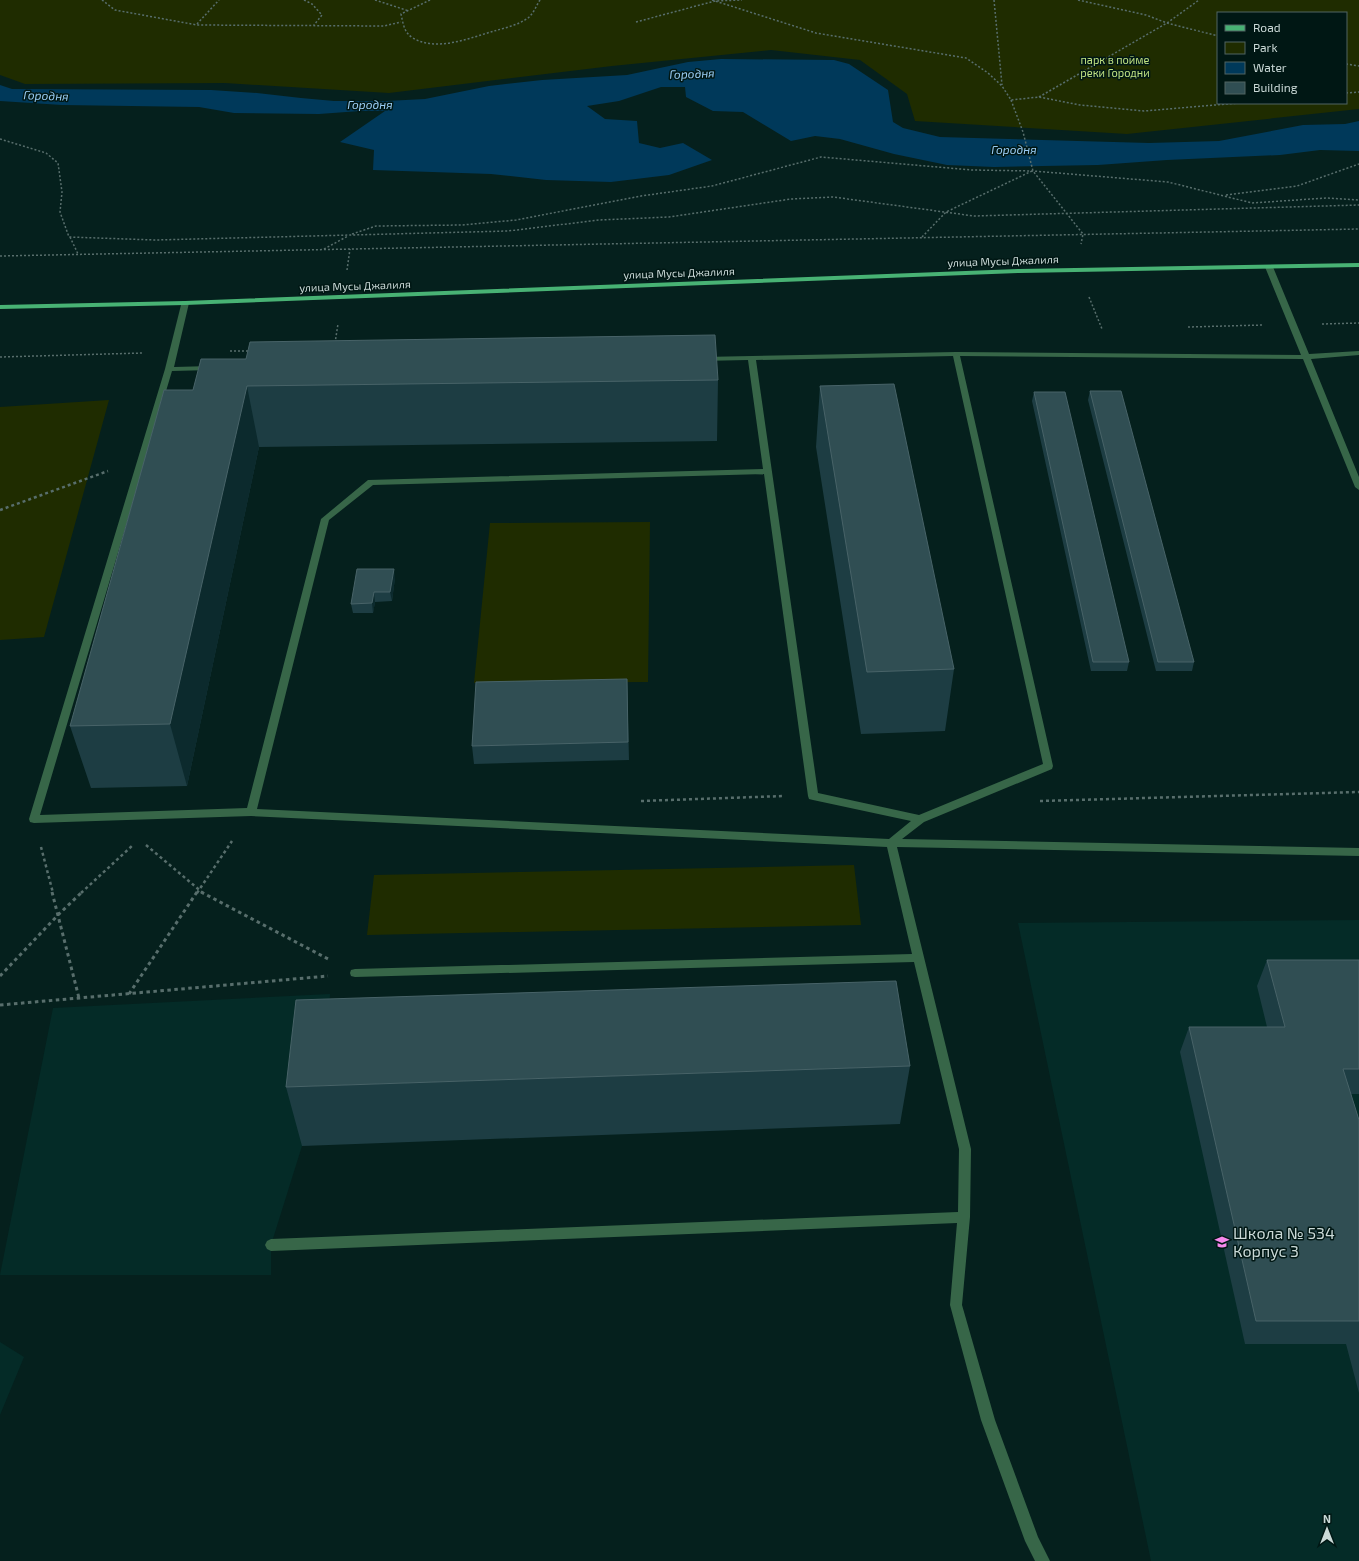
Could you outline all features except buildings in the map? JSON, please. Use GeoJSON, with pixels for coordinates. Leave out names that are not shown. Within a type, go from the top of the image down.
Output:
{"type":"FeatureCollection","features":[{"type":"Feature","properties":{"kind":"main road","name":"улица Мусы Джалиля"},"geometry":{"type":"LineString","coordinates":[[0,307],[186,303],[1019,271],[1359,265]]}},
{"type":"Feature","properties":{"kind":"lane"},"geometry":{"type":"LineString","coordinates":[[1269,267],[1359,487]]}},
{"type":"Feature","properties":{"kind":"lane"},"geometry":{"type":"LineString","coordinates":[[186,303],[169,369],[34,819],[251,812],[891,843],[1359,852]]}},
{"type":"Feature","properties":{"kind":"lane"},"geometry":{"type":"LineString","coordinates":[[696,359],[956,354],[1306,357],[1359,353]]}},
{"type":"Feature","properties":{"kind":"lane"},"geometry":{"type":"LineString","coordinates":[[891,843],[920,819],[1048,766],[956,354]]}},
{"type":"Feature","properties":{"kind":"lane"},"geometry":{"type":"LineString","coordinates":[[752,358],[813,796],[920,819]]}},
{"type":"Feature","properties":{"kind":"lane"},"geometry":{"type":"LineString","coordinates":[[169,369],[217,368]]}},
{"type":"Feature","properties":{"kind":"lane"},"geometry":{"type":"LineString","coordinates":[[251,812],[325,519],[371,482],[768,471]]}},
{"type":"Feature","properties":{"kind":"lane"},"geometry":{"type":"LineString","coordinates":[[891,843],[965,1149],[964,1217],[956,1305],[988,1420],[1032,1541],[1043,1561]]}},
{"type":"Feature","properties":{"kind":"lane"},"geometry":{"type":"LineString","coordinates":[[356,973],[918,958]]}},
{"type":"Feature","properties":{"kind":"lane"},"geometry":{"type":"LineString","coordinates":[[271,1245],[964,1217]]}},
{"type":"Feature","properties":{"kind":"path"},"geometry":{"type":"LineString","coordinates":[[102,0],[115,10],[197,25],[384,26],[401,22]]}},
{"type":"Feature","properties":{"kind":"path"},"geometry":{"type":"LineString","coordinates":[[197,25],[219,0]]}},
{"type":"Feature","properties":{"kind":"path"},"geometry":{"type":"LineString","coordinates":[[304,0],[312,4],[322,15],[313,26]]}},
{"type":"Feature","properties":{"kind":"path"},"geometry":{"type":"LineString","coordinates":[[375,0],[409,11]]}},
{"type":"Feature","properties":{"kind":"path"},"geometry":{"type":"LineString","coordinates":[[430,0],[401,14],[401,22],[405,32],[417,40],[434,44],[463,40],[521,22],[532,14],[540,0]]}},
{"type":"Feature","properties":{"kind":"path"},"geometry":{"type":"LineString","coordinates":[[712,0],[816,33],[966,58],[988,72],[1002,86],[1011,100],[1024,132],[1033,171],[1083,234]]}},
{"type":"Feature","properties":{"kind":"path"},"geometry":{"type":"LineString","coordinates":[[636,22],[716,1],[742,0]]}},
{"type":"Feature","properties":{"kind":"path"},"geometry":{"type":"LineString","coordinates":[[994,0],[1002,86]]}},
{"type":"Feature","properties":{"kind":"path"},"geometry":{"type":"LineString","coordinates":[[1078,0],[1146,15],[1167,23],[1217,36]]}},
{"type":"Feature","properties":{"kind":"path"},"geometry":{"type":"LineString","coordinates":[[1088,2],[1094,0]]}},
{"type":"Feature","properties":{"kind":"path"},"geometry":{"type":"LineString","coordinates":[[1039,97],[1167,23],[1199,0]]}},
{"type":"Feature","properties":{"kind":"path"},"geometry":{"type":"LineString","coordinates":[[1347,64],[1359,66]]}},
{"type":"Feature","properties":{"kind":"path"},"geometry":{"type":"LineString","coordinates":[[1347,93],[1359,92]]}},
{"type":"Feature","properties":{"kind":"path"},"geometry":{"type":"LineString","coordinates":[[1011,100],[1039,97],[1080,105],[1144,112],[1228,104]]}},
{"type":"Feature","properties":{"kind":"path"},"geometry":{"type":"LineString","coordinates":[[0,139],[46,153],[58,163],[62,192],[60,212],[69,237],[78,254]]}},
{"type":"Feature","properties":{"kind":"path"},"geometry":{"type":"LineString","coordinates":[[324,249],[349,235],[376,226],[462,225],[516,220],[641,196],[712,186],[821,157],[972,170],[1033,171],[1168,182],[1252,203],[1326,198],[1359,200]]}},
{"type":"Feature","properties":{"kind":"path"},"geometry":{"type":"LineString","coordinates":[[1224,196],[1297,186],[1359,164]]}},
{"type":"Feature","properties":{"kind":"path"},"geometry":{"type":"LineString","coordinates":[[922,238],[946,212],[1033,171]]}},
{"type":"Feature","properties":{"kind":"path"},"geometry":{"type":"LineString","coordinates":[[69,237],[155,240],[508,231],[599,220],[669,217],[791,198],[833,197],[974,216],[1359,204]]}},
{"type":"Feature","properties":{"kind":"path"},"geometry":{"type":"LineString","coordinates":[[0,256],[1359,229]]}},
{"type":"Feature","properties":{"kind":"path"},"geometry":{"type":"LineString","coordinates":[[1182,328],[1359,323]]}},
{"type":"Feature","properties":{"kind":"path"},"geometry":{"type":"LineString","coordinates":[[227,351],[250,351]]}},
{"type":"Feature","properties":{"kind":"path"},"geometry":{"type":"LineString","coordinates":[[0,357],[173,353]]}},
{"type":"Feature","properties":{"kind":"path"},"geometry":{"type":"LineString","coordinates":[[0,510],[142,458]]}},
{"type":"Feature","properties":{"kind":"path"},"geometry":{"type":"LineString","coordinates":[[1035,802],[1359,792]]}},
{"type":"Feature","properties":{"kind":"path"},"geometry":{"type":"LineString","coordinates":[[113,817],[198,891],[356,973]]}},
{"type":"Feature","properties":{"kind":"path"},"geometry":{"type":"LineString","coordinates":[[34,819],[79,998]]}},
{"type":"Feature","properties":{"kind":"path"},"geometry":{"type":"LineString","coordinates":[[0,976],[58,915],[140,840]]}},
{"type":"Feature","properties":{"kind":"path"},"geometry":{"type":"LineString","coordinates":[[0,1005],[356,973]]}},
{"type":"Feature","properties":{"kind":"shaded area","name":"Школа № 534 Корпус 3"},"geometry":{"type":"Polygon","coordinates":[[[1359,920],[1359,1561],[1151,1561],[1018,923],[1359,920]]]}},
{"type":"Feature","properties":{"kind":"shaded area"},"geometry":{"type":"Polygon","coordinates":[[[330,994],[326,1060],[311,1060],[302,1146],[271,1245],[271,1275],[0,1275],[53,1008],[330,994]]]}},
{"type":"Feature","properties":{"kind":"shaded area"},"geometry":{"type":"Polygon","coordinates":[[[0,1342],[24,1357],[0,1415],[0,1342]]]}},
{"type":"Feature","properties":{"kind":"green space","name":"парк в пойме реки Городни"},"geometry":{"type":"Polygon","coordinates":[[[0,0],[1359,0],[1359,109],[1127,134],[915,121],[907,94],[860,60],[771,50],[612,66],[389,93],[225,83],[25,84],[0,75],[0,0]]]}},
{"type":"Feature","properties":{"kind":"green space"},"geometry":{"type":"Polygon","coordinates":[[[109,400],[44,637],[0,640],[0,407],[109,400]]]}},
{"type":"Feature","properties":{"kind":"green space"},"geometry":{"type":"Polygon","coordinates":[[[650,522],[648,682],[474,683],[490,523],[650,522]]]}},
{"type":"Feature","properties":{"kind":"green space"},"geometry":{"type":"Polygon","coordinates":[[[854,865],[861,925],[367,935],[374,875],[854,865]]]}},
{"type":"Feature","properties":{"kind":"water","name":"Городня"},"geometry":{"type":"Polygon","coordinates":[[[721,59],[834,60],[849,64],[888,90],[893,122],[903,128],[940,137],[1149,143],[1219,141],[1303,125],[1345,124],[1359,121],[1359,151],[1320,150],[1280,155],[1167,160],[1098,165],[994,167],[947,165],[894,154],[840,139],[815,136],[791,141],[743,112],[713,111],[686,97],[685,87],[661,87],[619,101],[587,106],[605,119],[637,121],[639,143],[660,148],[683,143],[712,160],[669,175],[611,182],[546,180],[491,174],[373,170],[374,150],[340,142],[385,111],[319,114],[234,113],[199,107],[62,105],[0,101],[0,85],[12,89],[211,90],[334,101],[425,99],[489,86],[542,80],[627,75],[688,62],[721,59]]]}},
{"type":"Feature","properties":{"kind":"place","name":"Школа № 534 Корпус 3"},"geometry":{"type":"Point","coordinates":[1222,1242]}}]}
